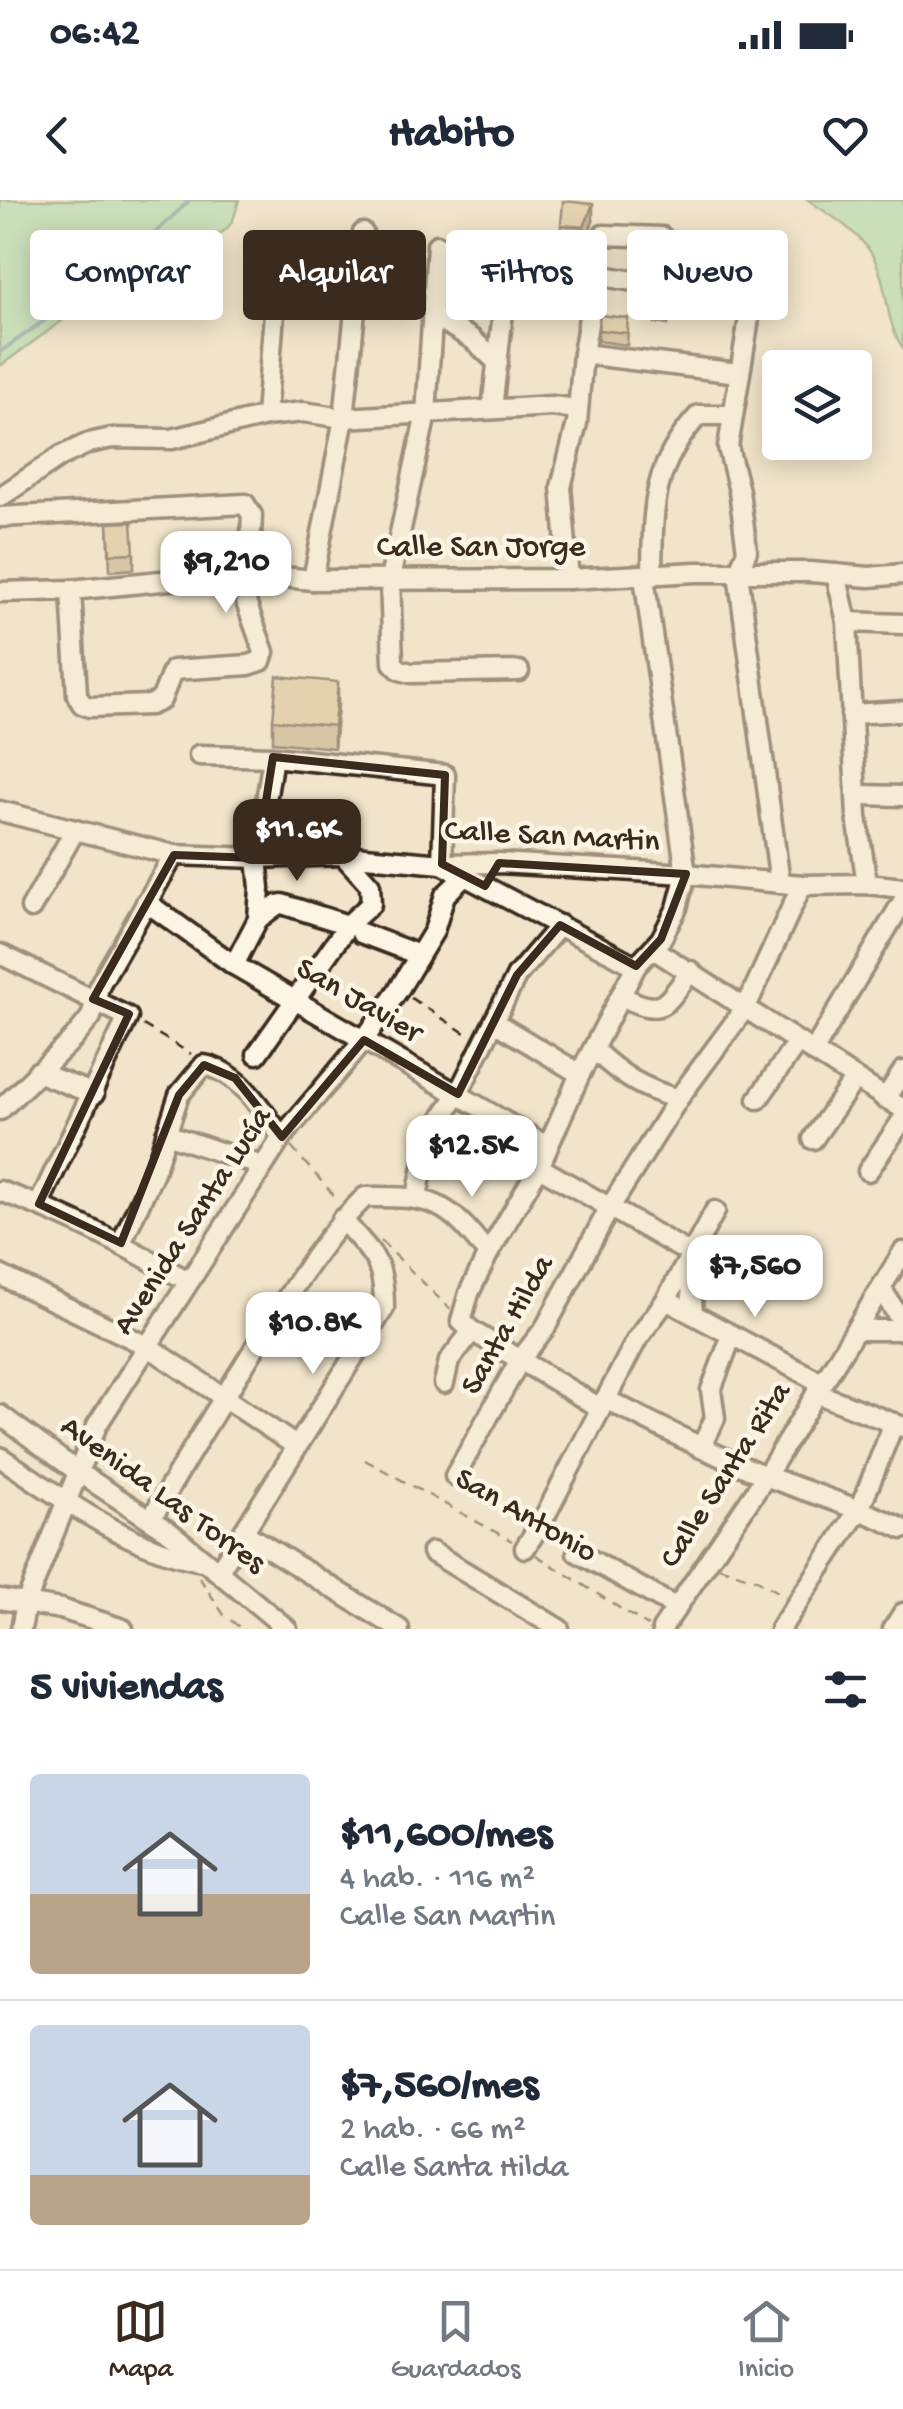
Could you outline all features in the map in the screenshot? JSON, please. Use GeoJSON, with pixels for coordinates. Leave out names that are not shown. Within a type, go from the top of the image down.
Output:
{"type":"FeatureCollection","features":[{"type":"Feature","properties":{"kind":"street"},"geometry":{"type":"LineString","coordinates":[[437,245],[426,414],[390,579],[393,663],[400,670],[519,672]]}},
{"type":"Feature","properties":{"kind":"street"},"geometry":{"type":"LineString","coordinates":[[607,277],[752,300],[728,447],[747,551],[738,573],[780,883]]}},
{"type":"Feature","properties":{"kind":"street"},"geometry":{"type":"LineString","coordinates":[[432,316],[472,339],[498,363]]}},
{"type":"Feature","properties":{"kind":"street"},"geometry":{"type":"LineString","coordinates":[[266,416],[273,320]]}},
{"type":"Feature","properties":{"kind":"street"},"geometry":{"type":"LineString","coordinates":[[312,580],[344,418],[355,320]]}},
{"type":"Feature","properties":{"kind":"street"},"geometry":{"type":"LineString","coordinates":[[492,409],[502,320]]}},
{"type":"Feature","properties":{"kind":"street"},"geometry":{"type":"LineString","coordinates":[[569,579],[560,498],[589,320]]}},
{"type":"Feature","properties":{"kind":"street"},"geometry":{"type":"LineString","coordinates":[[583,354],[738,372]]}},
{"type":"Feature","properties":{"kind":"street"},"geometry":{"type":"LineString","coordinates":[[0,498],[61,456],[88,443],[112,438],[172,438],[266,416],[302,412],[344,418],[552,406],[577,409]]}},
{"type":"Feature","properties":{"kind":"street"},"geometry":{"type":"LineString","coordinates":[[444,1384],[449,1360],[466,1326],[470,1293],[488,1254],[540,1167],[580,1074],[636,966],[653,950],[676,908],[686,874],[648,576],[652,521],[660,472],[680,436],[699,415],[731,415]]}},
{"type":"Feature","properties":{"kind":"street"},"geometry":{"type":"LineString","coordinates":[[0,516],[245,504],[252,515],[245,574],[247,605],[264,652],[261,661],[249,665],[180,667],[168,676],[161,700],[150,705],[90,707],[82,704],[78,695],[71,590]]}},
{"type":"Feature","properties":{"kind":"street","name":"Calle San Jorge"},"geometry":{"type":"LineString","coordinates":[[0,592],[71,590],[245,574],[312,580],[903,574]]}},
{"type":"Feature","properties":{"kind":"street"},"geometry":{"type":"LineString","coordinates":[[836,574],[847,622],[857,817],[867,884]]}},
{"type":"Feature","properties":{"kind":"street"},"geometry":{"type":"LineString","coordinates":[[847,622],[903,624]]}},
{"type":"Feature","properties":{"kind":"street"},"geometry":{"type":"LineString","coordinates":[[851,714],[903,710]]}},
{"type":"Feature","properties":{"kind":"street"},"geometry":{"type":"LineString","coordinates":[[198,755],[273,758],[446,776],[442,864],[636,966]]}},
{"type":"Feature","properties":{"kind":"street"},"geometry":{"type":"LineString","coordinates":[[234,964],[258,919],[257,858],[273,758]]}},
{"type":"Feature","properties":{"kind":"street"},"geometry":{"type":"LineString","coordinates":[[858,795],[903,796]]}},
{"type":"Feature","properties":{"kind":"street","name":"Calle San Martin"},"geometry":{"type":"LineString","coordinates":[[0,811],[174,855],[343,855],[442,864],[499,863],[802,885],[903,888]]}},
{"type":"Feature","properties":{"kind":"street"},"geometry":{"type":"LineString","coordinates":[[31,908],[75,830]]}},
{"type":"Feature","properties":{"kind":"street"},"geometry":{"type":"LineString","coordinates":[[0,1110],[74,1038],[91,1016],[93,999],[174,855]]}},
{"type":"Feature","properties":{"kind":"street"},"geometry":{"type":"LineString","coordinates":[[258,1054],[294,1000],[367,910],[372,893],[370,884],[343,855]]}},
{"type":"Feature","properties":{"kind":"street"},"geometry":{"type":"LineString","coordinates":[[485,886],[499,863]]}},
{"type":"Feature","properties":{"kind":"street","name":"Avenida Santa Lucía"},"geometry":{"type":"LineString","coordinates":[[21,1629],[9,1602],[66,1500],[96,1425],[282,1137],[364,1040],[399,988],[437,924],[445,895],[465,876]]}},
{"type":"Feature","properties":{"kind":"street","name":"Santa Hilda"},"geometry":{"type":"LineString","coordinates":[[455,1476],[520,1360],[544,1328],[609,1209],[678,1099],[746,1006],[802,885]]}},
{"type":"Feature","properties":{"kind":"street"},"geometry":{"type":"LineString","coordinates":[[758,1098],[806,1048],[903,901]]}},
{"type":"Feature","properties":{"kind":"street","name":"San Javier"},"geometry":{"type":"LineString","coordinates":[[146,902],[234,964],[547,1146]]}},
{"type":"Feature","properties":{"kind":"street"},"geometry":{"type":"LineString","coordinates":[[258,919],[282,904],[419,955]]}},
{"type":"Feature","properties":{"kind":"street"},"geometry":{"type":"LineString","coordinates":[[417,1196],[429,1137],[458,1094],[517,975],[560,925]]}},
{"type":"Feature","properties":{"kind":"street"},"geometry":{"type":"LineString","coordinates":[[653,950],[903,1110]]}},
{"type":"Feature","properties":{"kind":"street"},"geometry":{"type":"LineString","coordinates":[[0,954],[128,1017],[39,1204]]}},
{"type":"Feature","properties":{"kind":"street"},"geometry":{"type":"LineString","coordinates":[[621,996],[644,1008],[658,1008],[666,1004],[691,971]]}},
{"type":"Feature","properties":{"kind":"street"},"geometry":{"type":"LineString","coordinates":[[494,1022],[580,1074]]}},
{"type":"Feature","properties":{"kind":"street"},"geometry":{"type":"LineString","coordinates":[[594,1050],[645,1090],[678,1099]]}},
{"type":"Feature","properties":{"kind":"street"},"geometry":{"type":"LineString","coordinates":[[121,1244],[154,1172],[179,1095],[204,1066],[219,1068],[235,1078],[282,1137]]}},
{"type":"Feature","properties":{"kind":"street"},"geometry":{"type":"LineString","coordinates":[[886,1099],[903,1071]]}},
{"type":"Feature","properties":{"kind":"street"},"geometry":{"type":"LineString","coordinates":[[36,1072],[94,1094]]}},
{"type":"Feature","properties":{"kind":"street"},"geometry":{"type":"LineString","coordinates":[[813,1139],[854,1080]]}},
{"type":"Feature","properties":{"kind":"street"},"geometry":{"type":"LineString","coordinates":[[868,1171],[903,1118]]}},
{"type":"Feature","properties":{"kind":"street"},"geometry":{"type":"LineString","coordinates":[[166,1134],[262,1166]]}},
{"type":"Feature","properties":{"kind":"street"},"geometry":{"type":"LineString","coordinates":[[540,1167],[689,1253]]}},
{"type":"Feature","properties":{"kind":"street"},"geometry":{"type":"LineString","coordinates":[[0,1191],[39,1204],[188,1281]]}},
{"type":"Feature","properties":{"kind":"street"},"geometry":{"type":"LineString","coordinates":[[151,1519],[222,1398],[305,1270],[342,1219],[365,1197],[417,1196],[465,1224],[488,1254]]}},
{"type":"Feature","properties":{"kind":"street"},"geometry":{"type":"LineString","coordinates":[[525,1548],[636,1340],[666,1300],[715,1211]]}},
{"type":"Feature","properties":{"kind":"street"},"geometry":{"type":"LineString","coordinates":[[0,1457],[158,1552],[203,1564],[244,1533],[384,1308],[384,1276],[378,1262],[342,1219]]}},
{"type":"Feature","properties":{"kind":"street","name":"Calle Santa Rita"},"geometry":{"type":"LineString","coordinates":[[662,1629],[766,1476],[903,1252]]}},
{"type":"Feature","properties":{"kind":"street"},"geometry":{"type":"LineString","coordinates":[[689,1253],[692,1314]]}},
{"type":"Feature","properties":{"kind":"street"},"geometry":{"type":"LineString","coordinates":[[0,1275],[148,1348],[296,1446]]}},
{"type":"Feature","properties":{"kind":"street"},"geometry":{"type":"LineString","coordinates":[[855,1330],[903,1326],[880,1288]]}},
{"type":"Feature","properties":{"kind":"street"},"geometry":{"type":"LineString","coordinates":[[666,1300],[732,1334],[819,1388],[898,1425],[860,1508],[780,1629]]}},
{"type":"Feature","properties":{"kind":"street"},"geometry":{"type":"LineString","coordinates":[[466,1326],[602,1403],[766,1476],[860,1508],[903,1529]]}},
{"type":"Feature","properties":{"kind":"street"},"geometry":{"type":"LineString","coordinates":[[701,1448],[714,1418],[710,1390],[732,1334]]}},
{"type":"Feature","properties":{"kind":"street","name":"Avenida Las Torres"},"geometry":{"type":"LineString","coordinates":[[1,1418],[171,1532],[203,1564],[287,1629]]}},
{"type":"Feature","properties":{"kind":"street"},"geometry":{"type":"LineString","coordinates":[[158,1552],[171,1532]]}},
{"type":"Feature","properties":{"kind":"street"},"geometry":{"type":"LineString","coordinates":[[244,1533],[399,1629]]}},
{"type":"Feature","properties":{"kind":"street"},"geometry":{"type":"LineString","coordinates":[[432,1552],[559,1629]]}},
{"type":"Feature","properties":{"kind":"street"},"geometry":{"type":"LineString","coordinates":[[577,1552],[677,1608]]}},
{"type":"Feature","properties":{"kind":"street"},"geometry":{"type":"LineString","coordinates":[[9,1602],[61,1609],[123,1629]]}},
{"type":"Feature","properties":{"kind":"street"},"geometry":{"type":"LineString","coordinates":[[893,1629],[903,1612]]}},
{"type":"Feature","properties":{"kind":"path"},"geometry":{"type":"LineString","coordinates":[[399,988],[481,1043]]}},
{"type":"Feature","properties":{"kind":"path"},"geometry":{"type":"LineString","coordinates":[[128,1017],[188,1052],[204,1066]]}},
{"type":"Feature","properties":{"kind":"path","name":"San Antonio"},"geometry":{"type":"LineString","coordinates":[[365,1460],[525,1548],[653,1629]]}},
{"type":"Feature","properties":{"kind":"path"},"geometry":{"type":"LineString","coordinates":[[709,1562],[758,1580],[797,1603]]}},
{"type":"Feature","properties":{"kind":"path"},"geometry":{"type":"LineString","coordinates":[[203,1564],[224,1615],[242,1629]]}},
{"type":"Feature","properties":{"kind":"highlighted area"},"geometry":{"type":"Polygon","coordinates":[[[273,757],[445,775],[442,864],[485,886],[499,863],[686,874],[661,939],[636,966],[560,925],[517,975],[458,1094],[364,1040],[282,1137],[235,1078],[204,1065],[179,1095],[121,1243],[39,1204],[129,1014],[93,999],[146,902],[174,855],[257,858],[273,757]]]}},
{"type":"Feature","properties":{"kind":"green space"},"geometry":{"type":"Polygon","coordinates":[[[0,200],[239,200],[231,224],[223,231],[30,230],[30,320],[63,320],[0,366],[0,200]]]}},
{"type":"Feature","properties":{"kind":"green space"},"geometry":{"type":"Polygon","coordinates":[[[808,200],[903,200],[903,348],[893,327],[874,258],[844,225],[808,200]]]}},
{"type":"Feature","properties":{"kind":"building"},"geometry":{"type":"Polygon","coordinates":[[[563,201],[593,204],[584,227],[561,225],[563,201]]]}},
{"type":"Feature","properties":{"kind":"building"},"geometry":{"type":"Polygon","coordinates":[[[607,316],[628,320],[627,333],[598,330],[599,320],[607,320],[607,316]]]}},
{"type":"Feature","properties":{"kind":"building"},"geometry":{"type":"Polygon","coordinates":[[[132,522],[134,553],[110,554],[108,523],[132,522]]]}},
{"type":"Feature","properties":{"kind":"building"},"geometry":{"type":"Polygon","coordinates":[[[277,676],[338,682],[334,726],[273,720],[277,676]]]}},
{"type":"Feature","properties":{"kind":"waterway"},"geometry":{"type":"LineString","coordinates":[[0,352],[117,269],[190,200]]}}]}
